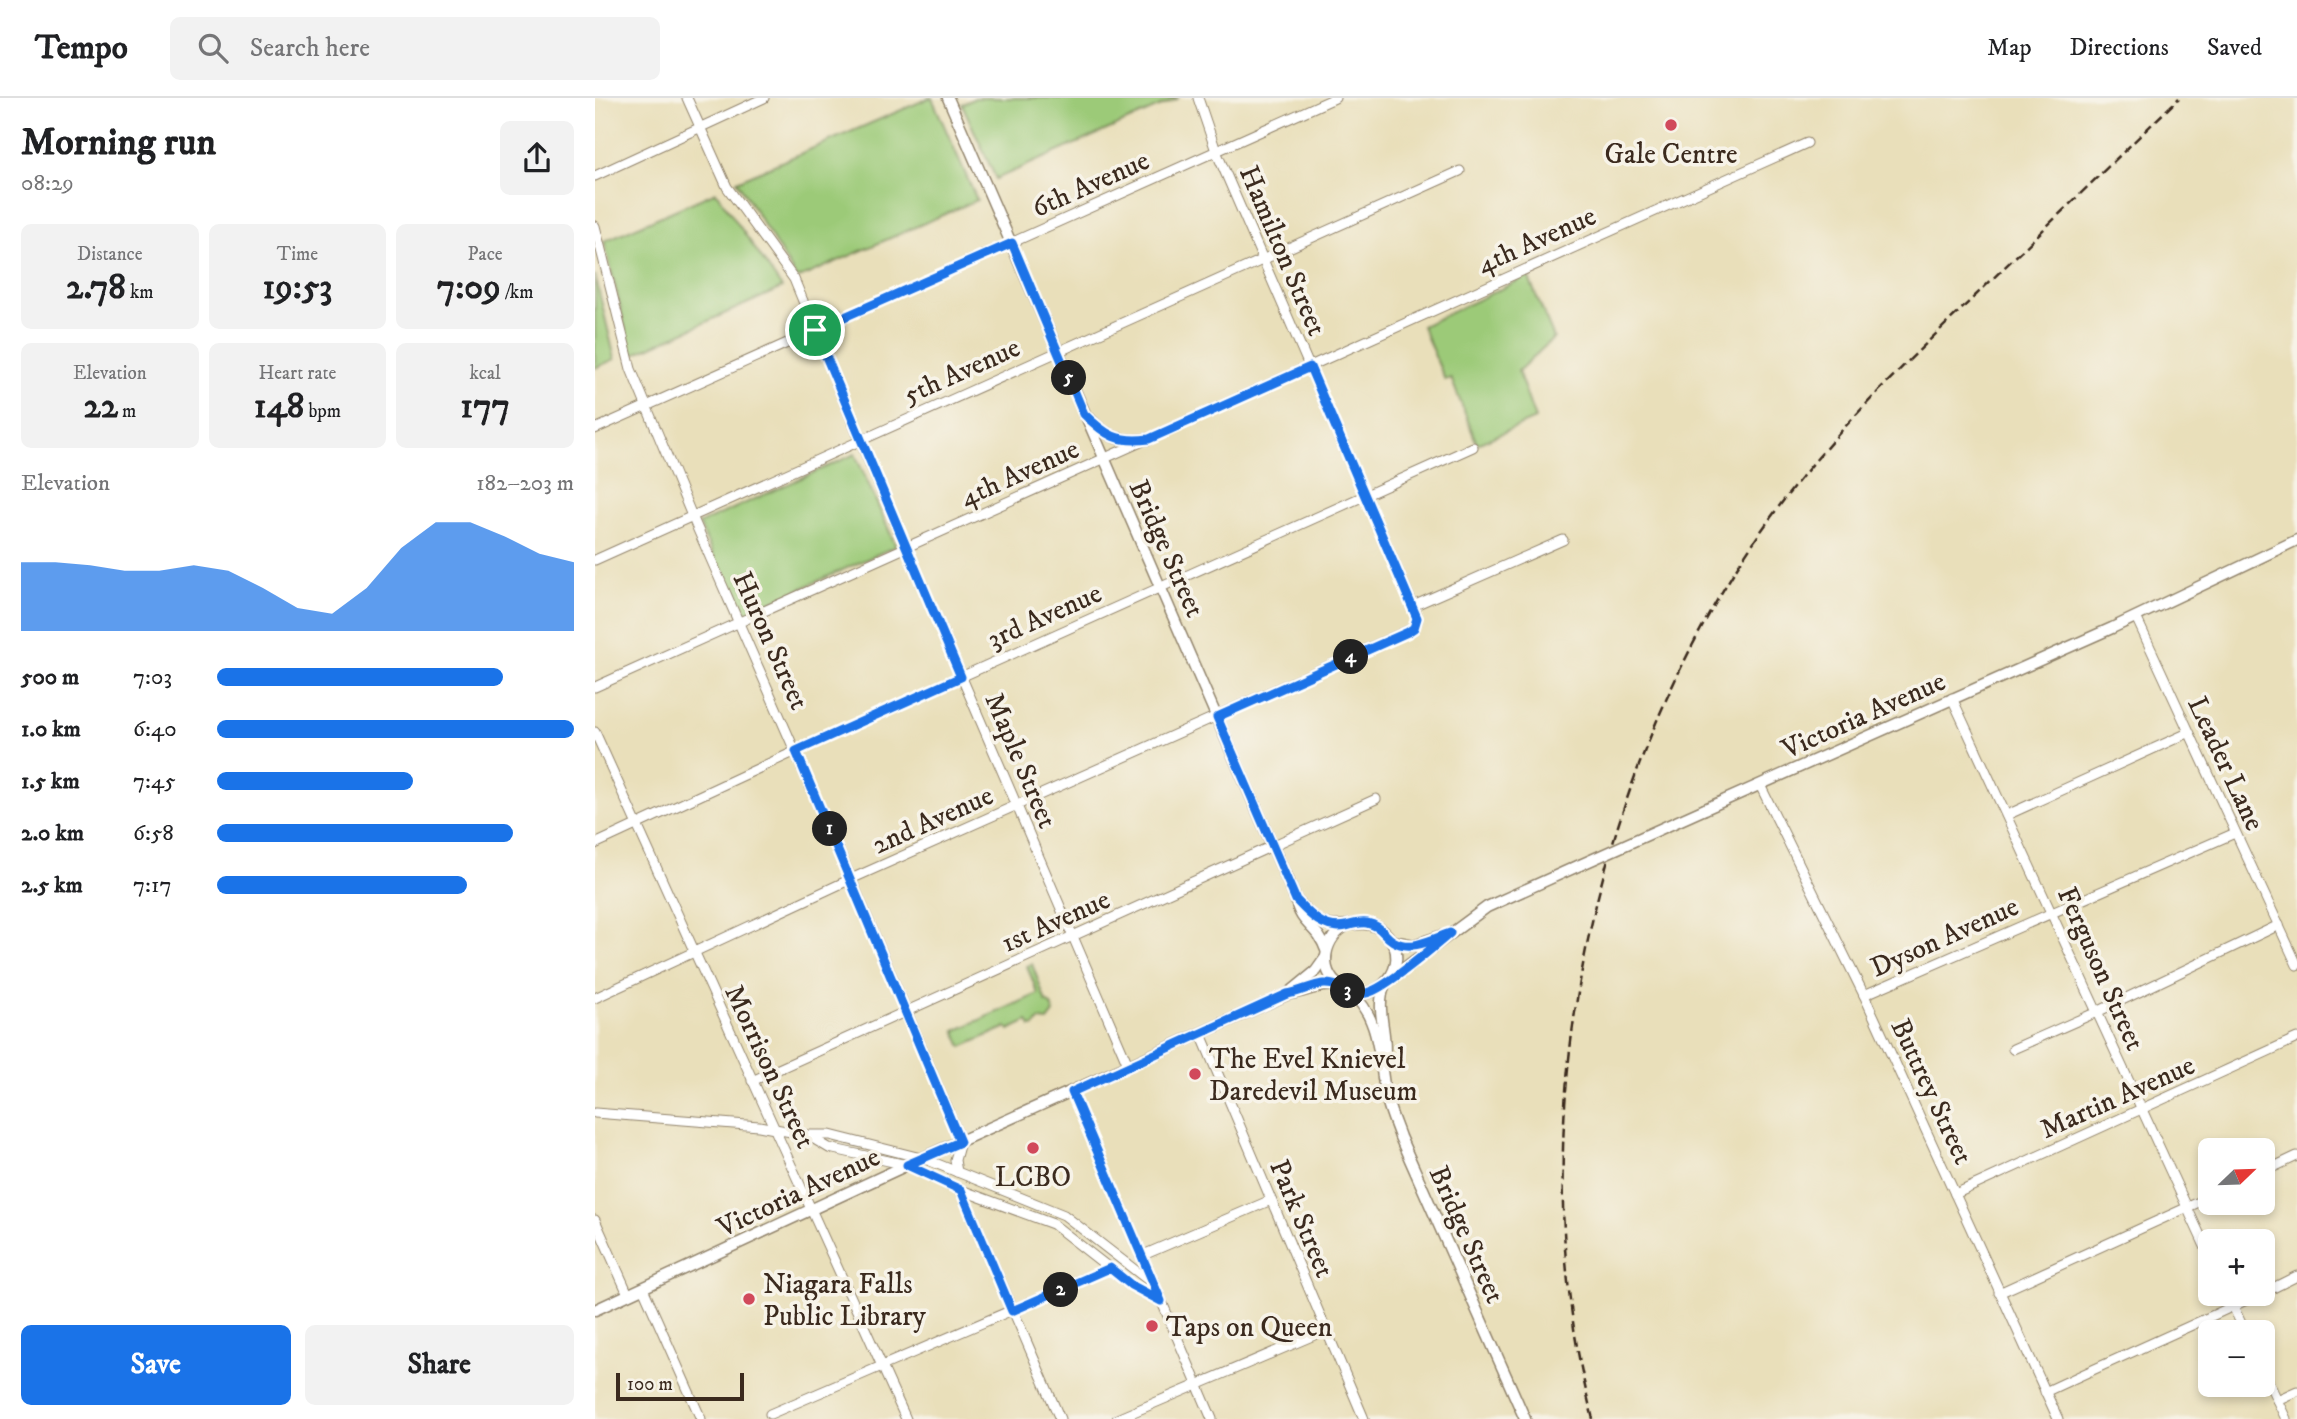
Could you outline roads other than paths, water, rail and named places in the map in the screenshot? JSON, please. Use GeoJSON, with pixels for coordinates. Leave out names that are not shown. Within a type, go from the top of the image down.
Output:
{"type":"FeatureCollection","features":[{"type":"Feature","properties":{"kind":"main road","name":"Bridge Street"},"geometry":{"type":"LineString","coordinates":[[948,98],[1296,900],[1301,917],[1319,934],[1326,954]]}},
{"type":"Feature","properties":{"kind":"main road"},"geometry":{"type":"LineString","coordinates":[[1084,414],[1112,436],[1129,442],[1149,439]]}},
{"type":"Feature","properties":{"kind":"main road","name":"Victoria Avenue"},"geometry":{"type":"LineString","coordinates":[[1387,982],[1487,906],[2136,617],[2297,540]]}},
{"type":"Feature","properties":{"kind":"main road","name":"Bridge Street"},"geometry":{"type":"LineString","coordinates":[[1296,900],[1318,922],[1344,927]]}},
{"type":"Feature","properties":{"kind":"main road"},"geometry":{"type":"LineString","coordinates":[[1365,923],[1377,926],[1392,941],[1397,961],[1387,982],[1368,993],[1344,989],[1329,974],[1326,954],[1333,936],[1344,927],[1365,923]]}},
{"type":"Feature","properties":{"kind":"main road","name":"Victoria Avenue"},"geometry":{"type":"LineString","coordinates":[[1392,941],[1414,945],[1450,933]]}},
{"type":"Feature","properties":{"kind":"main road","name":"Victoria Avenue"},"geometry":{"type":"LineString","coordinates":[[595,1310],[907,1165],[1287,994],[1316,971],[1326,954]]}},
{"type":"Feature","properties":{"kind":"main road","name":"Bridge Street"},"geometry":{"type":"LineString","coordinates":[[1383,1064],[1385,1044],[1379,1005],[1387,982]]}},
{"type":"Feature","properties":{"kind":"main road","name":"Victoria Avenue"},"geometry":{"type":"LineString","coordinates":[[1287,994],[1321,985],[1344,989]]}},
{"type":"Feature","properties":{"kind":"main road","name":"Bridge Street"},"geometry":{"type":"LineString","coordinates":[[1344,989],[1369,1016],[1383,1064],[1387,1097],[1400,1137],[1523,1418]]}},
{"type":"Feature","properties":{"kind":"street","name":"Maple Street"},"geometry":{"type":"LineString","coordinates":[[687,98],[727,187],[794,279],[860,440],[1129,1067]]}},
{"type":"Feature","properties":{"kind":"street"},"geometry":{"type":"LineString","coordinates":[[595,176],[764,98]]}},
{"type":"Feature","properties":{"kind":"street","name":"Hamilton Street"},"geometry":{"type":"LineString","coordinates":[[1198,98],[1216,151],[1413,607]]}},
{"type":"Feature","properties":{"kind":"street","name":"6th Avenue"},"geometry":{"type":"LineString","coordinates":[[595,429],[1335,98]]}},
{"type":"Feature","properties":{"kind":"street","name":"4th Avenue"},"geometry":{"type":"LineString","coordinates":[[595,687],[1807,143]]}},
{"type":"Feature","properties":{"kind":"street","name":"5th Avenue"},"geometry":{"type":"LineString","coordinates":[[595,560],[1460,171]]}},
{"type":"Feature","properties":{"kind":"street","name":"Huron Street"},"geometry":{"type":"LineString","coordinates":[[595,226],[631,369],[907,1011],[960,1142]]}},
{"type":"Feature","properties":{"kind":"street","name":"3rd Avenue"},"geometry":{"type":"LineString","coordinates":[[595,844],[1473,447]]}},
{"type":"Feature","properties":{"kind":"street"},"geometry":{"type":"LineString","coordinates":[[1413,607],[1563,540]]}},
{"type":"Feature","properties":{"kind":"street","name":"2nd Avenue"},"geometry":{"type":"LineString","coordinates":[[595,998],[851,880],[1405,633],[1414,628],[1417,621],[1413,607]]}},
{"type":"Feature","properties":{"kind":"street","name":"Leader Lane"},"geometry":{"type":"LineString","coordinates":[[2136,617],[2297,965]]}},
{"type":"Feature","properties":{"kind":"street","name":"Ferguson Street"},"geometry":{"type":"LineString","coordinates":[[1952,698],[2198,1230]]}},
{"type":"Feature","properties":{"kind":"street","name":"Morrison Street"},"geometry":{"type":"LineString","coordinates":[[595,732],[907,1419]]}},
{"type":"Feature","properties":{"kind":"street"},"geometry":{"type":"LineString","coordinates":[[2007,815],[2188,733]]}},
{"type":"Feature","properties":{"kind":"street","name":"Buttrey Street"},"geometry":{"type":"LineString","coordinates":[[1759,785],[1864,995],[2058,1419]]}},
{"type":"Feature","properties":{"kind":"street","name":"1st Avenue"},"geometry":{"type":"LineString","coordinates":[[752,1081],[1376,799]]}},
{"type":"Feature","properties":{"kind":"street","name":"Dyson Avenue"},"geometry":{"type":"LineString","coordinates":[[1864,995],[2235,832]]}},
{"type":"Feature","properties":{"kind":"street"},"geometry":{"type":"LineString","coordinates":[[2013,1049],[2279,925]]}},
{"type":"Feature","properties":{"kind":"street","name":"Park Street"},"geometry":{"type":"LineString","coordinates":[[1201,1034],[1364,1419]]}},
{"type":"Feature","properties":{"kind":"street","name":"Martin Avenue"},"geometry":{"type":"LineString","coordinates":[[1955,1194],[2297,1038]]}},
{"type":"Feature","properties":{"kind":"street"},"geometry":{"type":"LineString","coordinates":[[1072,1092],[1212,1419]]}},
{"type":"Feature","properties":{"kind":"street"},"geometry":{"type":"LineString","coordinates":[[595,1113],[774,1128],[807,1135],[830,1135],[925,1159],[1063,1215],[1153,1284]]}},
{"type":"Feature","properties":{"kind":"street"},"geometry":{"type":"LineString","coordinates":[[807,1135],[829,1148],[907,1165],[961,1190],[1053,1224],[1131,1285],[1161,1301]]}},
{"type":"Feature","properties":{"kind":"street"},"geometry":{"type":"LineString","coordinates":[[957,1171],[955,1160],[960,1142]]}},
{"type":"Feature","properties":{"kind":"street"},"geometry":{"type":"LineString","coordinates":[[2275,1166],[2297,1156]]}},
{"type":"Feature","properties":{"kind":"street"},"geometry":{"type":"LineString","coordinates":[[961,1190],[1060,1419]]}},
{"type":"Feature","properties":{"kind":"street"},"geometry":{"type":"LineString","coordinates":[[1141,1256],[1271,1200]]}},
{"type":"Feature","properties":{"kind":"street"},"geometry":{"type":"LineString","coordinates":[[1999,1293],[2198,1202]]}},
{"type":"Feature","properties":{"kind":"street"},"geometry":{"type":"LineString","coordinates":[[595,1220],[628,1294]]}},
{"type":"Feature","properties":{"kind":"street"},"geometry":{"type":"LineString","coordinates":[[770,1415],[1110,1268]]}},
{"type":"Feature","properties":{"kind":"street"},"geometry":{"type":"LineString","coordinates":[[2275,1287],[2297,1276]]}},
{"type":"Feature","properties":{"kind":"street"},"geometry":{"type":"LineString","coordinates":[[643,1288],[701,1419]]}},
{"type":"Feature","properties":{"kind":"street"},"geometry":{"type":"LineString","coordinates":[[2045,1392],[2233,1307],[2239,1320]]}},
{"type":"Feature","properties":{"kind":"street"},"geometry":{"type":"LineString","coordinates":[[1117,1419],[1326,1330]]}},
{"type":"Feature","properties":{"kind":"street"},"geometry":{"type":"LineString","coordinates":[[2277,1400],[2297,1391]]}},
{"type":"Feature","properties":{"kind":"street"},"geometry":{"type":"LineString","coordinates":[[2275,1396],[2286,1419]]}},
{"type":"Feature","properties":{"kind":"railway"},"geometry":{"type":"LineString","coordinates":[[1593,1419],[1570,1303],[1563,1181],[1569,1058],[1589,935],[1622,814],[1667,698],[1723,590],[1811,466],[1902,367],[2179,98]]}},
{"type":"Feature","properties":{"kind":"place","name":"Gale Centre"},"geometry":{"type":"Point","coordinates":[1671,125]}},
{"type":"Feature","properties":{"kind":"place","name":"The Evel Knievel Daredevil Museum"},"geometry":{"type":"Point","coordinates":[1195,1074]}},
{"type":"Feature","properties":{"kind":"place","name":"LCBO"},"geometry":{"type":"Point","coordinates":[1033,1148]}},
{"type":"Feature","properties":{"kind":"place","name":"Niagara Falls Public Library"},"geometry":{"type":"Point","coordinates":[749,1299]}},
{"type":"Feature","properties":{"kind":"place","name":"Taps on Queen"},"geometry":{"type":"Point","coordinates":[1152,1326]}}]}
